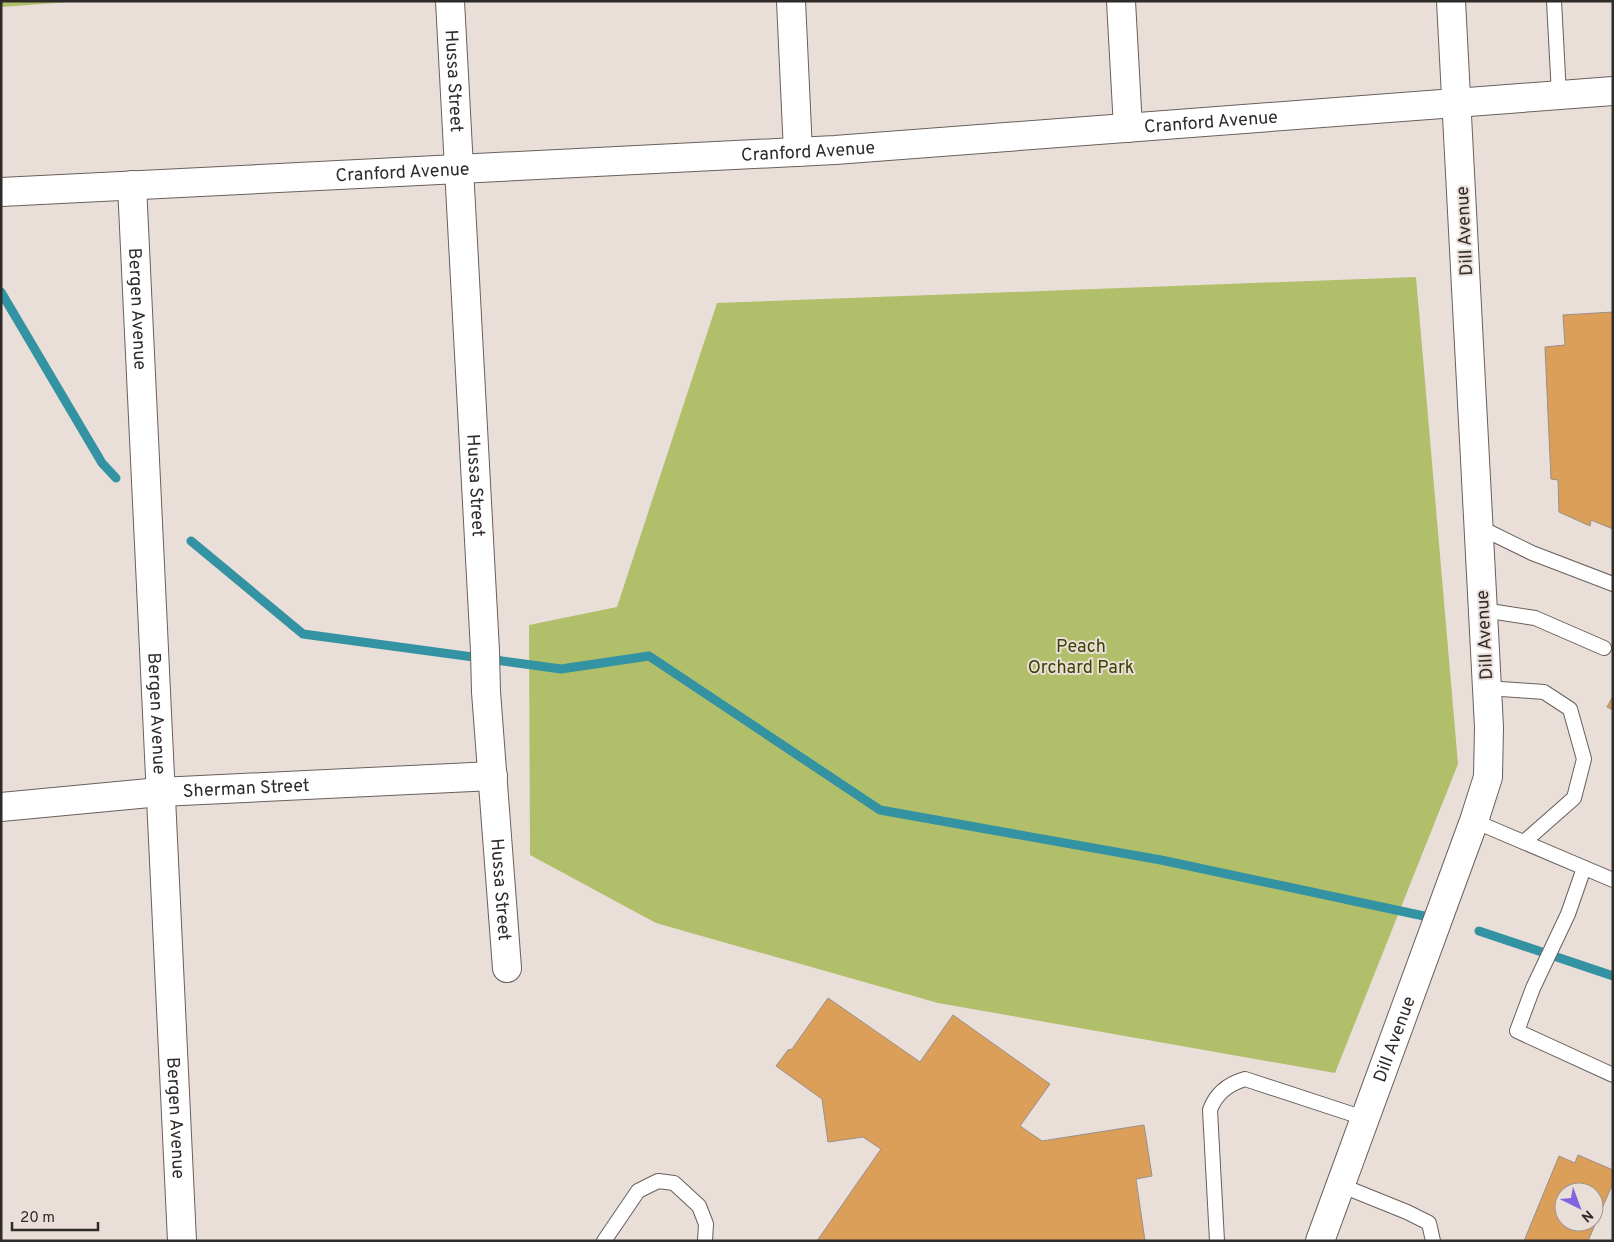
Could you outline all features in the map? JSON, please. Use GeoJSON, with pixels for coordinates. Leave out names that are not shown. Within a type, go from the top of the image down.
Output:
{"type":"FeatureCollection","features":[{"type":"Feature","properties":{"kind":"street","name":"Hussa Street"},"geometry":{"type":"LineString","coordinates":[[450,1],[486,692],[507,968]]}},
{"type":"Feature","properties":{"kind":"street"},"geometry":{"type":"LineString","coordinates":[[790,1],[798,152]]}},
{"type":"Feature","properties":{"kind":"street"},"geometry":{"type":"LineString","coordinates":[[1121,1],[1128,128]]}},
{"type":"Feature","properties":{"kind":"street","name":"Dill Avenue"},"geometry":{"type":"LineString","coordinates":[[1320,1241],[1474,821],[1488,777],[1489,728],[1451,1]]}},
{"type":"Feature","properties":{"kind":"street","name":"Cranford Avenue"},"geometry":{"type":"LineString","coordinates":[[1,192],[798,152],[1613,91]]}},
{"type":"Feature","properties":{"kind":"street","name":"Bergen Avenue"},"geometry":{"type":"LineString","coordinates":[[132,185],[182,1241]]}},
{"type":"Feature","properties":{"kind":"street","name":"Sherman Street"},"geometry":{"type":"LineString","coordinates":[[1,807],[160,792],[493,776]]}},
{"type":"Feature","properties":{"kind":"lane"},"geometry":{"type":"LineString","coordinates":[[1554,1],[1559,95]]}},
{"type":"Feature","properties":{"kind":"lane"},"geometry":{"type":"LineString","coordinates":[[1479,527],[1532,553],[1613,584]]}},
{"type":"Feature","properties":{"kind":"lane"},"geometry":{"type":"LineString","coordinates":[[1483,610],[1535,618],[1604,648]]}},
{"type":"Feature","properties":{"kind":"lane"},"geometry":{"type":"LineString","coordinates":[[1487,688],[1544,692],[1570,709],[1584,760],[1574,798],[1524,842]]}},
{"type":"Feature","properties":{"kind":"lane"},"geometry":{"type":"LineString","coordinates":[[1474,821],[1613,880]]}},
{"type":"Feature","properties":{"kind":"lane"},"geometry":{"type":"LineString","coordinates":[[1584,868],[1568,914],[1533,988],[1517,1031],[1613,1075]]}},
{"type":"Feature","properties":{"kind":"lane"},"geometry":{"type":"LineString","coordinates":[[1217,1241],[1210,1110],[1213,1102],[1230,1084],[1245,1079],[1364,1118]]}},
{"type":"Feature","properties":{"kind":"lane"},"geometry":{"type":"LineString","coordinates":[[604,1241],[638,1191],[658,1181],[674,1183],[699,1206],[706,1224],[705,1241]]}},
{"type":"Feature","properties":{"kind":"lane"},"geometry":{"type":"LineString","coordinates":[[1340,1185],[1429,1223],[1433,1241]]}},
{"type":"Feature","properties":{"kind":"green space"},"geometry":{"type":"Polygon","coordinates":[[[1,1],[82,1],[1,7],[1,1]]]}},
{"type":"Feature","properties":{"kind":"green space","name":"Peach Orchard Park"},"geometry":{"type":"Polygon","coordinates":[[[1416,277],[1458,764],[1335,1073],[938,1003],[656,923],[530,855],[529,625],[617,607],[717,303],[1416,277]]]}},
{"type":"Feature","properties":{"kind":"building"},"geometry":{"type":"Polygon","coordinates":[[[1613,312],[1613,529],[1591,520],[1590,526],[1559,512],[1558,480],[1551,479],[1545,347],[1565,345],[1563,315],[1613,312]]]}},
{"type":"Feature","properties":{"kind":"building"},"geometry":{"type":"Polygon","coordinates":[[[1613,696],[1613,710],[1607,707],[1613,696]]]}},
{"type":"Feature","properties":{"kind":"building"},"geometry":{"type":"Polygon","coordinates":[[[828,998],[920,1062],[953,1015],[1050,1084],[1020,1126],[1042,1141],[1144,1125],[1152,1176],[1136,1179],[1145,1241],[817,1241],[881,1149],[863,1137],[828,1142],[822,1099],[776,1066],[788,1050],[792,1049],[828,998]]]}},
{"type":"Feature","properties":{"kind":"building"},"geometry":{"type":"Polygon","coordinates":[[[1578,1155],[1613,1170],[1613,1183],[1604,1204],[1604,1182],[1554,1182],[1554,1232],[1592,1232],[1588,1241],[1524,1241],[1559,1156],[1575,1163],[1578,1155]]]}},
{"type":"Feature","properties":{"kind":"waterway"},"geometry":{"type":"LineString","coordinates":[[1,292],[102,463],[116,478]]}},
{"type":"Feature","properties":{"kind":"waterway"},"geometry":{"type":"LineString","coordinates":[[191,541],[303,634],[561,669],[649,656],[880,810],[1161,860],[1424,916]]}},
{"type":"Feature","properties":{"kind":"waterway"},"geometry":{"type":"LineString","coordinates":[[1479,931],[1613,976]]}}]}
